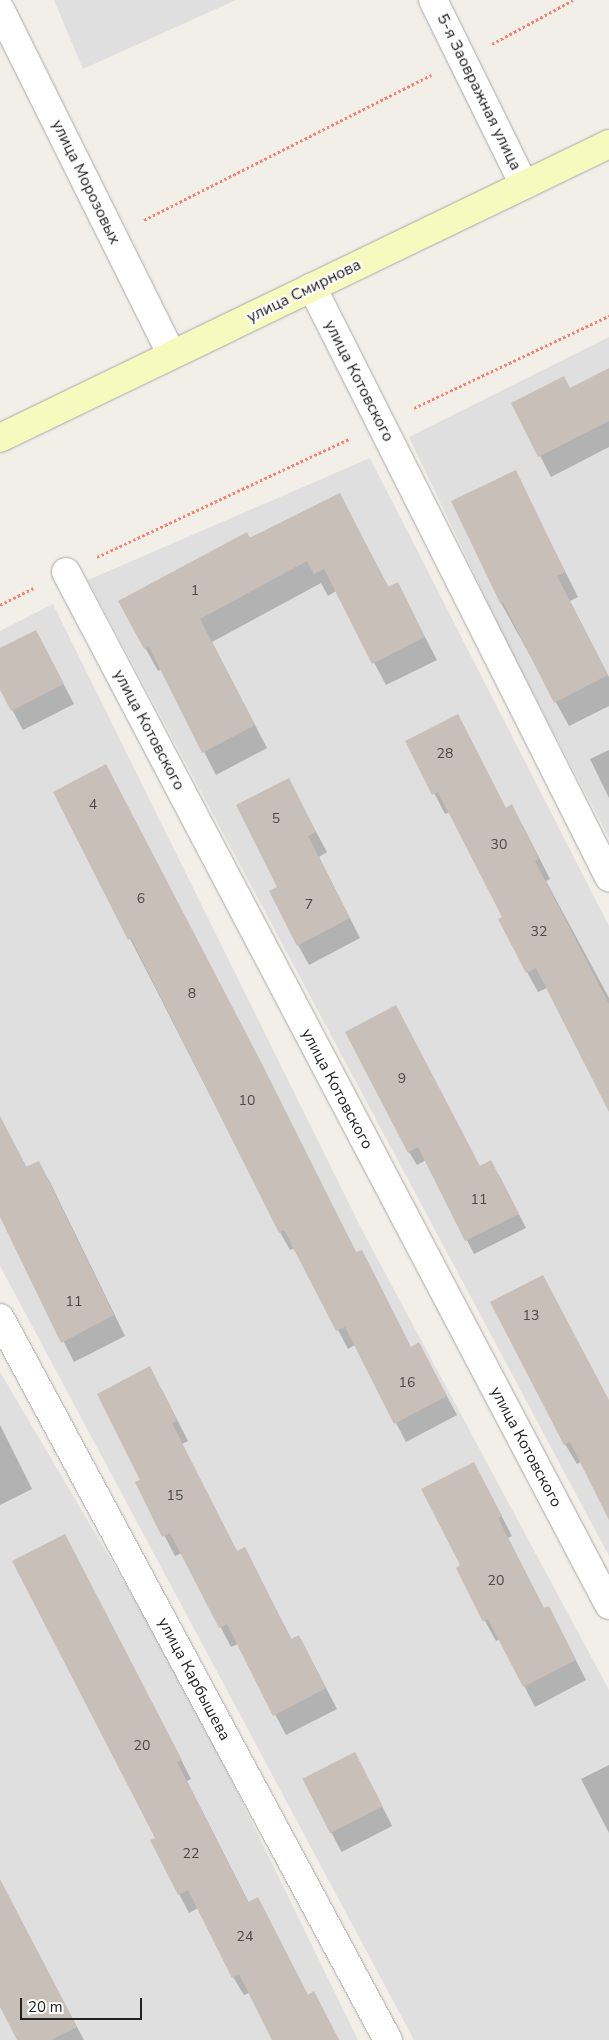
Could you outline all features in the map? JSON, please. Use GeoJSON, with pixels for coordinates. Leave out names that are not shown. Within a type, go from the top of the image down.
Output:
{"type":"FeatureCollection","features":[{"type":"Feature","properties":{"kind":"main road","name":"улица Смирнова"},"geometry":{"type":"LineString","coordinates":[[0,438],[609,144]]}},
{"type":"Feature","properties":{"kind":"street","name":"5-я Заовражная улица"},"geometry":{"type":"LineString","coordinates":[[433,0],[524,185]]}},
{"type":"Feature","properties":{"kind":"street","name":"улица Морозовых"},"geometry":{"type":"LineString","coordinates":[[0,10],[172,355]]}},
{"type":"Feature","properties":{"kind":"street","name":"улица Котовского"},"geometry":{"type":"LineString","coordinates":[[312,287],[609,877]]}},
{"type":"Feature","properties":{"kind":"street","name":"улица Котовского"},"geometry":{"type":"LineString","coordinates":[[66,572],[609,1606]]}},
{"type":"Feature","properties":{"kind":"street","name":"улица Карбышева"},"geometry":{"type":"LineString","coordinates":[[0,1318],[388,2040]]}},
{"type":"Feature","properties":{"kind":"path"},"geometry":{"type":"LineString","coordinates":[[112,236],[462,60],[573,0]]}},
{"type":"Feature","properties":{"kind":"path"},"geometry":{"type":"LineString","coordinates":[[0,605],[66,572],[609,316]]}},
{"type":"Feature","properties":{"kind":"shaded area"},"geometry":{"type":"Polygon","coordinates":[[[54,0],[236,0],[83,69],[54,0]]]}},
{"type":"Feature","properties":{"kind":"shaded area"},"geometry":{"type":"Polygon","coordinates":[[[609,337],[609,838],[509,647],[409,437],[609,337]]]}},
{"type":"Feature","properties":{"kind":"shaded area"},"geometry":{"type":"Polygon","coordinates":[[[370,458],[609,926],[609,1556],[88,580],[370,458]]]}},
{"type":"Feature","properties":{"kind":"shaded area"},"geometry":{"type":"Polygon","coordinates":[[[53,604],[362,1230],[609,1690],[609,2040],[414,2040],[0,1266],[0,631],[53,604]]]}},
{"type":"Feature","properties":{"kind":"shaded area"},"geometry":{"type":"Polygon","coordinates":[[[0,1372],[185,1685],[358,2040],[0,2040],[0,1372]]]}},
{"type":"Feature","properties":{"kind":"building"},"geometry":{"type":"Polygon","coordinates":[[[609,368],[609,421],[538,457],[511,403],[564,376],[570,388],[609,368]]]}},
{"type":"Feature","properties":{"kind":"building"},"geometry":{"type":"Polygon","coordinates":[[[516,470],[565,572],[557,576],[608,675],[554,703],[503,602],[500,603],[451,501],[516,470]]]}},
{"type":"Feature","properties":{"kind":"building"},"geometry":{"type":"Polygon","coordinates":[[[340,493],[388,587],[398,582],[425,637],[372,664],[324,569],[314,574],[307,561],[200,619],[255,725],[202,753],[149,647],[144,649],[118,601],[247,532],[250,538],[340,493]]]}},
{"type":"Feature","properties":{"kind":"building"},"geometry":{"type":"Polygon","coordinates":[[[36,630],[64,684],[11,711],[0,690],[0,648],[36,630]]]}},
{"type":"Feature","properties":{"kind":"building"},"geometry":{"type":"Polygon","coordinates":[[[458,714],[506,808],[512,804],[539,859],[535,861],[609,1004],[609,1112],[536,968],[526,973],[498,919],[502,917],[438,792],[432,795],[405,741],[458,714]]]}},
{"type":"Feature","properties":{"kind":"building"},"geometry":{"type":"Polygon","coordinates":[[[106,764],[260,1060],[356,1252],[362,1250],[411,1347],[419,1342],[447,1396],[394,1424],[345,1327],[336,1331],[284,1230],[279,1233],[131,938],[128,940],[53,792],[106,764]]]}},
{"type":"Feature","properties":{"kind":"building"},"geometry":{"type":"Polygon","coordinates":[[[289,778],[316,832],[308,836],[350,918],[297,946],[269,891],[277,887],[236,805],[289,778]]]}},
{"type":"Feature","properties":{"kind":"building"},"geometry":{"type":"Polygon","coordinates":[[[396,1005],[480,1166],[491,1160],[519,1214],[465,1241],[418,1147],[408,1153],[345,1032],[396,1005]]]}},
{"type":"Feature","properties":{"kind":"building"},"geometry":{"type":"Polygon","coordinates":[[[0,1116],[26,1167],[39,1161],[114,1315],[61,1343],[0,1217],[0,1116]]]}},
{"type":"Feature","properties":{"kind":"building"},"geometry":{"type":"Polygon","coordinates":[[[543,1275],[609,1400],[609,1520],[570,1442],[564,1445],[490,1302],[543,1275]]]}},
{"type":"Feature","properties":{"kind":"building"},"geometry":{"type":"Polygon","coordinates":[[[150,1366],[177,1421],[172,1423],[237,1551],[245,1547],[291,1639],[299,1635],[326,1688],[273,1716],[227,1624],[219,1628],[170,1533],[162,1537],[135,1482],[140,1480],[97,1394],[150,1366]]]}},
{"type":"Feature","properties":{"kind":"building"},"geometry":{"type":"Polygon","coordinates":[[[474,1462],[502,1516],[498,1518],[544,1608],[549,1606],[576,1660],[523,1687],[488,1619],[483,1622],[456,1568],[460,1565],[421,1489],[474,1462]]]}},
{"type":"Feature","properties":{"kind":"building"},"geometry":{"type":"Polygon","coordinates":[[[65,1534],[182,1760],[177,1762],[248,1902],[258,1897],[308,1995],[314,1991],[339,2040],[272,2040],[239,1974],[232,1978],[188,1890],[178,1895],[150,1840],[155,1838],[12,1561],[65,1534]]]}},
{"type":"Feature","properties":{"kind":"building"},"geometry":{"type":"Polygon","coordinates":[[[355,1752],[383,1806],[330,1833],[302,1779],[355,1752]]]}},
{"type":"Feature","properties":{"kind":"building"},"geometry":{"type":"Polygon","coordinates":[[[0,1879],[77,2027],[51,2040],[17,2040],[0,2007],[0,1879]]]}}]}
